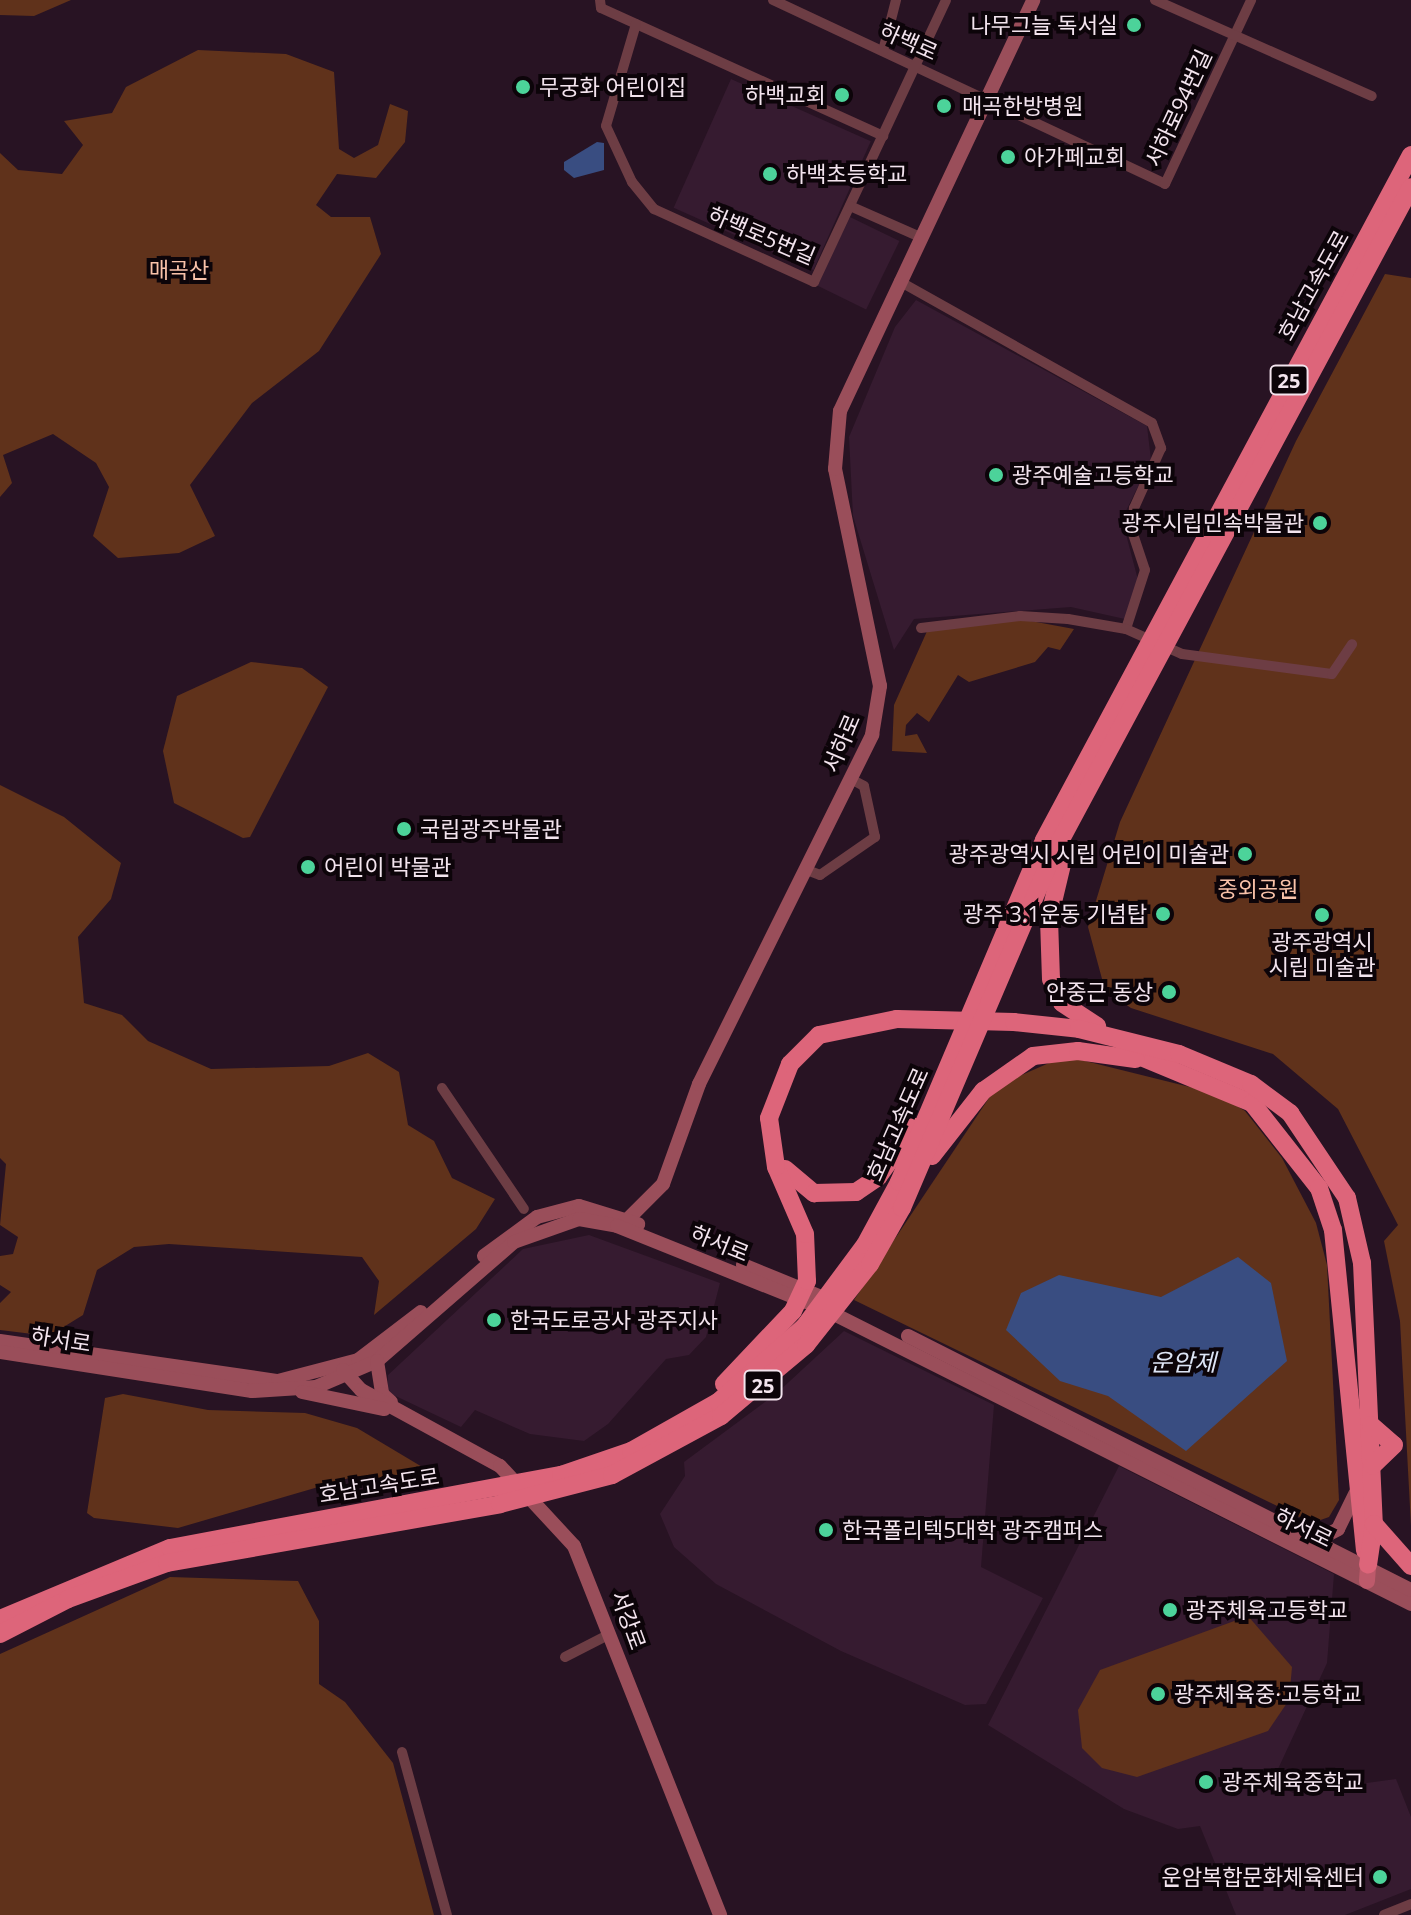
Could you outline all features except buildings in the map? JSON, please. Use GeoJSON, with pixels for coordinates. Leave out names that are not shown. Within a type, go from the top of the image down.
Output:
{"type":"FeatureCollection","features":[{"type":"Feature","properties":{"kind":"highway","name":"호남고속도로"},"geometry":{"type":"LineString","coordinates":[[1176,609],[1411,155]]}},
{"type":"Feature","properties":{"kind":"highway","name":"호남고속도로"},"geometry":{"type":"LineString","coordinates":[[0,1619],[170,1548],[454,1498],[600,1462],[706,1410],[804,1327],[865,1245],[938,1091],[1044,840],[1141,673],[1411,188]]}},
{"type":"Feature","properties":{"kind":"highway","name":"호남고속도로"},"geometry":{"type":"LineString","coordinates":[[0,1634],[68,1599],[167,1563],[553,1493],[667,1450],[732,1408],[806,1345],[870,1264],[916,1177],[1051,858],[1141,673]]}},
{"type":"Feature","properties":{"kind":"highway"},"geometry":{"type":"LineString","coordinates":[[1099,764],[1053,887],[1051,979],[1081,1020],[1227,1073],[1272,1098],[1331,1170],[1347,1198],[1362,1263],[1371,1425],[1374,1524],[1367,1573]]}},
{"type":"Feature","properties":{"kind":"highway"},"geometry":{"type":"LineString","coordinates":[[600,1462],[698,1404],[793,1311],[807,1281],[805,1234],[776,1167],[769,1118],[790,1064],[839,1026],[924,1023],[997,1026],[1152,1047]]}},
{"type":"Feature","properties":{"kind":"highway"},"geometry":{"type":"LineString","coordinates":[[924,1023],[838,1036],[801,1061],[776,1113],[785,1169],[814,1193],[867,1187],[938,1091]]}},
{"type":"Feature","properties":{"kind":"highway"},"geometry":{"type":"LineString","coordinates":[[997,1026],[1076,1037],[1161,1064],[1252,1103],[1319,1188],[1333,1230],[1346,1327],[1355,1494],[1367,1573]]}},
{"type":"Feature","properties":{"kind":"highway"},"geometry":{"type":"LineString","coordinates":[[916,1177],[983,1091],[1033,1056],[1078,1051],[1161,1064]]}},
{"type":"Feature","properties":{"kind":"highway"},"geometry":{"type":"LineString","coordinates":[[1374,1524],[1411,1566]]}},
{"type":"Feature","properties":{"kind":"main road","name":"서하로"},"geometry":{"type":"LineString","coordinates":[[623,1223],[663,1184],[699,1084],[807,870],[877,720],[880,686],[835,469],[838,428],[899,281],[1033,0]]}},
{"type":"Feature","properties":{"kind":"main road","name":"하서로"},"geometry":{"type":"LineString","coordinates":[[0,1341],[278,1381],[344,1371],[377,1349],[537,1217],[579,1206],[863,1320],[1313,1542],[1367,1573],[1411,1604]]}},
{"type":"Feature","properties":{"kind":"main road","name":"하서로"},"geometry":{"type":"LineString","coordinates":[[0,1352],[252,1391],[293,1390],[377,1361],[514,1242],[579,1219],[623,1223]]}},
{"type":"Feature","properties":{"kind":"main road","name":"하서로"},"geometry":{"type":"LineString","coordinates":[[863,1320],[1367,1573],[1411,1590]]}},
{"type":"Feature","properties":{"kind":"main road"},"geometry":{"type":"LineString","coordinates":[[377,1361],[382,1394],[404,1413]]}},
{"type":"Feature","properties":{"kind":"main road","name":"서강로"},"geometry":{"type":"LineString","coordinates":[[344,1371],[404,1413],[453,1436],[528,1490],[574,1546],[720,1915]]}},
{"type":"Feature","properties":{"kind":"main road","name":"서강로"},"geometry":{"type":"LineString","coordinates":[[293,1390],[404,1413]]}},
{"type":"Feature","properties":{"kind":"main road"},"geometry":{"type":"LineString","coordinates":[[1313,1542],[1338,1529],[1355,1494]]}},
{"type":"Feature","properties":{"kind":"street","name":"하백로"},"geometry":{"type":"LineString","coordinates":[[773,0],[986,98]]}},
{"type":"Feature","properties":{"kind":"street"},"geometry":{"type":"LineString","coordinates":[[883,51],[896,0]]}},
{"type":"Feature","properties":{"kind":"street","name":"하백로5번길"},"geometry":{"type":"LineString","coordinates":[[636,24],[606,126],[648,205],[814,282],[946,0]]}},
{"type":"Feature","properties":{"kind":"street"},"geometry":{"type":"LineString","coordinates":[[1155,0],[1372,96]]}},
{"type":"Feature","properties":{"kind":"street","name":"서하로94번길"},"geometry":{"type":"LineString","coordinates":[[986,98],[1165,184],[1251,0]]}},
{"type":"Feature","properties":{"kind":"street"},"geometry":{"type":"LineString","coordinates":[[600,2],[636,24],[883,136]]}},
{"type":"Feature","properties":{"kind":"street"},"geometry":{"type":"LineString","coordinates":[[850,206],[920,237]]}},
{"type":"Feature","properties":{"kind":"street"},"geometry":{"type":"LineString","coordinates":[[899,281],[1152,423],[1161,448],[1134,508],[1132,531],[1145,570],[1126,629]]}},
{"type":"Feature","properties":{"kind":"street"},"geometry":{"type":"LineString","coordinates":[[921,628],[1020,616],[1126,629],[1172,652],[1332,674],[1352,644]]}},
{"type":"Feature","properties":{"kind":"street"},"geometry":{"type":"LineString","coordinates":[[807,870],[820,875],[875,837],[864,786],[851,779]]}},
{"type":"Feature","properties":{"kind":"street"},"geometry":{"type":"LineString","coordinates":[[442,1088],[524,1209]]}},
{"type":"Feature","properties":{"kind":"street"},"geometry":{"type":"LineString","coordinates":[[565,1657],[610,1634]]}},
{"type":"Feature","properties":{"kind":"street"},"geometry":{"type":"LineString","coordinates":[[402,1752],[447,1915]]}},
{"type":"Feature","properties":{"kind":"street"},"geometry":{"type":"LineString","coordinates":[[1384,1915],[1411,1904]]}},
{"type":"Feature","properties":{"kind":"shaded area","name":"하백초등학교"},"geometry":{"type":"Polygon","coordinates":[[[731,79],[871,141],[813,270],[674,208],[731,79]]]}},
{"type":"Feature","properties":{"kind":"shaded area"},"geometry":{"type":"Polygon","coordinates":[[[850,217],[899,241],[866,309],[817,285],[850,217]]]}},
{"type":"Feature","properties":{"kind":"shaded area","name":"광주예술고등학교"},"geometry":{"type":"Polygon","coordinates":[[[916,300],[1147,426],[1151,460],[1122,519],[1138,580],[1125,619],[1071,607],[914,619],[894,650],[853,516],[849,437],[895,327],[916,300]]]}},
{"type":"Feature","properties":{"kind":"shaded area","name":"한국도로공사 광주지사"},"geometry":{"type":"Polygon","coordinates":[[[589,1235],[720,1283],[706,1337],[689,1355],[666,1359],[608,1424],[584,1441],[530,1434],[475,1410],[461,1427],[387,1392],[388,1375],[523,1249],[589,1235]]]}},
{"type":"Feature","properties":{"kind":"shaded area","name":"한국폴리텍5대학 광주캠퍼스"},"geometry":{"type":"Polygon","coordinates":[[[844,1331],[994,1405],[981,1567],[1043,1598],[986,1704],[965,1705],[841,1651],[716,1584],[674,1547],[660,1514],[685,1476],[684,1462],[777,1393],[844,1331]]]}},
{"type":"Feature","properties":{"kind":"shaded area","name":"광주체육중·고등학교"},"geometry":{"type":"Polygon","coordinates":[[[1119,1466],[1334,1574],[1327,1663],[1272,1782],[1293,1793],[1396,1779],[1411,1817],[1411,1889],[1345,1915],[1236,1915],[1200,1826],[1178,1829],[1124,1809],[988,1725],[1119,1466]]]}},
{"type":"Feature","properties":{"kind":"green space"},"geometry":{"type":"Polygon","coordinates":[[[0,0],[71,0],[34,16],[0,15],[0,0]]]}},
{"type":"Feature","properties":{"kind":"green space","name":"매곡산"},"geometry":{"type":"Polygon","coordinates":[[[198,50],[286,54],[334,72],[339,149],[354,158],[378,145],[390,104],[408,111],[405,142],[376,178],[337,174],[316,205],[331,217],[370,217],[381,254],[319,351],[252,403],[190,485],[215,536],[179,553],[118,558],[93,536],[109,487],[96,463],[53,434],[3,455],[12,483],[0,497],[0,153],[18,170],[62,174],[83,145],[64,121],[112,113],[126,87],[198,50]]]}},
{"type":"Feature","properties":{"kind":"green space","name":"중외공원"},"geometry":{"type":"Polygon","coordinates":[[[1385,274],[1411,278],[1411,1526],[1400,1321],[1384,1241],[1398,1225],[1338,1109],[1273,1054],[1131,1008],[1105,990],[1088,927],[1120,822],[1296,441],[1385,274]]]}},
{"type":"Feature","properties":{"kind":"green space"},"geometry":{"type":"Polygon","coordinates":[[[1020,619],[1074,629],[1060,650],[1048,647],[1035,662],[969,682],[958,675],[929,722],[917,713],[906,725],[905,736],[917,734],[927,753],[892,751],[894,705],[928,629],[1020,619]]]}},
{"type":"Feature","properties":{"kind":"green space"},"geometry":{"type":"Polygon","coordinates":[[[251,662],[302,668],[328,687],[250,837],[243,838],[174,803],[163,751],[177,696],[251,662]]]}},
{"type":"Feature","properties":{"kind":"green space"},"geometry":{"type":"Polygon","coordinates":[[[0,785],[64,817],[121,863],[111,899],[78,937],[84,1003],[122,1015],[148,1041],[211,1069],[329,1066],[368,1053],[399,1072],[408,1125],[434,1141],[452,1178],[495,1199],[476,1229],[374,1315],[379,1281],[362,1257],[169,1244],[134,1247],[97,1270],[83,1315],[49,1336],[0,1330],[0,1303],[11,1292],[0,1285],[0,1256],[13,1254],[18,1237],[0,1225],[6,1164],[0,1158],[0,785]]]}},
{"type":"Feature","properties":{"kind":"green space"},"geometry":{"type":"Polygon","coordinates":[[[1065,1056],[1218,1094],[1245,1111],[1282,1158],[1316,1223],[1327,1265],[1339,1500],[1329,1517],[1312,1523],[854,1300],[997,1086],[1065,1056]]]}},
{"type":"Feature","properties":{"kind":"green space"},"geometry":{"type":"Polygon","coordinates":[[[123,1394],[208,1410],[305,1413],[357,1428],[429,1471],[391,1481],[356,1476],[178,1528],[94,1518],[87,1513],[105,1398],[123,1394]]]}},
{"type":"Feature","properties":{"kind":"green space"},"geometry":{"type":"Polygon","coordinates":[[[170,1577],[298,1581],[319,1621],[319,1684],[345,1702],[393,1763],[434,1915],[0,1915],[0,1654],[170,1577]]]}},
{"type":"Feature","properties":{"kind":"green space"},"geometry":{"type":"Polygon","coordinates":[[[1248,1616],[1292,1667],[1289,1700],[1268,1731],[1137,1777],[1102,1768],[1082,1748],[1078,1710],[1100,1670],[1248,1616]]]}},
{"type":"Feature","properties":{"kind":"water"},"geometry":{"type":"Polygon","coordinates":[[[597,142],[604,143],[604,170],[574,178],[564,170],[564,162],[597,142]]]}},
{"type":"Feature","properties":{"kind":"water","name":"운암제"},"geometry":{"type":"Polygon","coordinates":[[[1238,1257],[1271,1283],[1287,1361],[1186,1451],[1108,1396],[1060,1381],[1006,1330],[1021,1293],[1059,1275],[1161,1297],[1238,1257]]]}},
{"type":"Feature","properties":{"kind":"place","name":"나무그늘 독서실"},"geometry":{"type":"Point","coordinates":[1134,25]}},
{"type":"Feature","properties":{"kind":"place","name":"무궁화 어린이집"},"geometry":{"type":"Point","coordinates":[523,87]}},
{"type":"Feature","properties":{"kind":"place","name":"하백교회"},"geometry":{"type":"Point","coordinates":[842,95]}},
{"type":"Feature","properties":{"kind":"place","name":"매곡한방병원"},"geometry":{"type":"Point","coordinates":[944,106]}},
{"type":"Feature","properties":{"kind":"place","name":"아가페교회"},"geometry":{"type":"Point","coordinates":[1008,157]}},
{"type":"Feature","properties":{"kind":"place","name":"하백초등학교"},"geometry":{"type":"Point","coordinates":[770,174]}},
{"type":"Feature","properties":{"kind":"place","name":"광주예술고등학교"},"geometry":{"type":"Point","coordinates":[996,475]}},
{"type":"Feature","properties":{"kind":"place","name":"광주시립민속박물관"},"geometry":{"type":"Point","coordinates":[1320,523]}},
{"type":"Feature","properties":{"kind":"place","name":"국립광주박물관"},"geometry":{"type":"Point","coordinates":[404,829]}},
{"type":"Feature","properties":{"kind":"place","name":"광주광역시 시립 어린이 미술관"},"geometry":{"type":"Point","coordinates":[1245,854]}},
{"type":"Feature","properties":{"kind":"place","name":"어린이 박물관"},"geometry":{"type":"Point","coordinates":[308,867]}},
{"type":"Feature","properties":{"kind":"place","name":"광주 3.1운동 기념탑"},"geometry":{"type":"Point","coordinates":[1163,914]}},
{"type":"Feature","properties":{"kind":"place","name":"광주광역시 시립 미술관"},"geometry":{"type":"Point","coordinates":[1322,915]}},
{"type":"Feature","properties":{"kind":"place","name":"안중근 동상"},"geometry":{"type":"Point","coordinates":[1169,992]}},
{"type":"Feature","properties":{"kind":"place","name":"한국도로공사 광주지사"},"geometry":{"type":"Point","coordinates":[494,1320]}},
{"type":"Feature","properties":{"kind":"place","name":"한국폴리텍5대학 광주캠퍼스"},"geometry":{"type":"Point","coordinates":[826,1530]}},
{"type":"Feature","properties":{"kind":"place","name":"광주체육고등학교"},"geometry":{"type":"Point","coordinates":[1170,1610]}},
{"type":"Feature","properties":{"kind":"place","name":"광주체육중·고등학교"},"geometry":{"type":"Point","coordinates":[1158,1694]}},
{"type":"Feature","properties":{"kind":"place","name":"광주체육중학교"},"geometry":{"type":"Point","coordinates":[1206,1782]}},
{"type":"Feature","properties":{"kind":"place","name":"운암복합문화체육센터"},"geometry":{"type":"Point","coordinates":[1380,1877]}}]}
